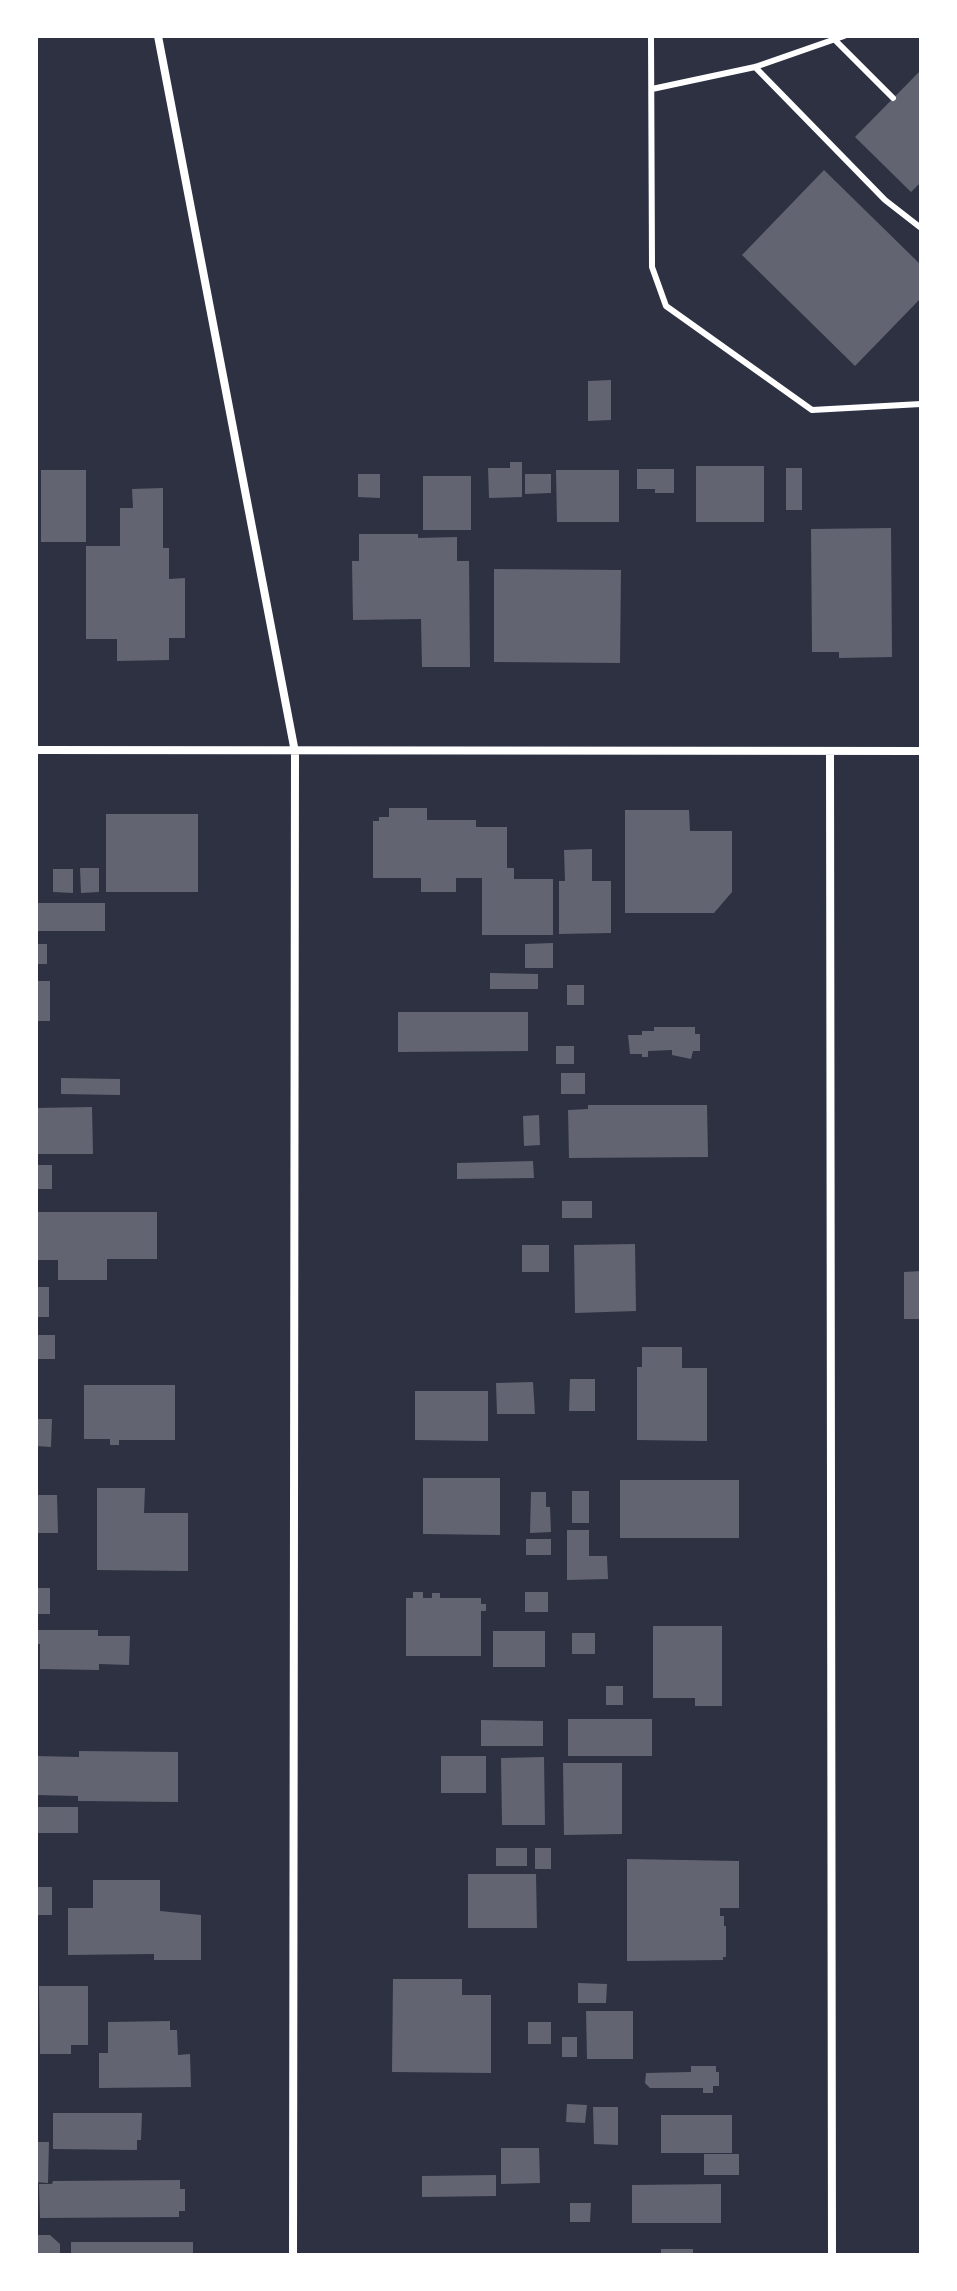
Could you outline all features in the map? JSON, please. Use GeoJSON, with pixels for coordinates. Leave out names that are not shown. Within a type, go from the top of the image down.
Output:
{"type":"FeatureCollection","features":[{"type":"Feature","properties":{"kind":"street"},"geometry":{"type":"LineString","coordinates":[[158,36],[295,752],[293,2255]]}},
{"type":"Feature","properties":{"kind":"street"},"geometry":{"type":"LineString","coordinates":[[36,750],[921,751]]}},
{"type":"Feature","properties":{"kind":"street"},"geometry":{"type":"LineString","coordinates":[[830,752],[832,2255]]}},
{"type":"Feature","properties":{"kind":"lane"},"geometry":{"type":"LineString","coordinates":[[651,36],[652,267],[666,306],[812,410],[921,404]]}},
{"type":"Feature","properties":{"kind":"lane"},"geometry":{"type":"LineString","coordinates":[[652,89],[755,67],[844,36]]}},
{"type":"Feature","properties":{"kind":"lane"},"geometry":{"type":"LineString","coordinates":[[834,39],[893,98]]}},
{"type":"Feature","properties":{"kind":"lane"},"geometry":{"type":"LineString","coordinates":[[755,67],[885,200],[921,228]]}},
{"type":"Feature","properties":{"kind":"building"},"geometry":{"type":"Polygon","coordinates":[[[921,70],[921,182],[911,192],[855,137],[921,70]]]}},
{"type":"Feature","properties":{"kind":"building"},"geometry":{"type":"Polygon","coordinates":[[[824,170],[921,265],[921,298],[855,366],[742,255],[824,170]]]}},
{"type":"Feature","properties":{"kind":"building"},"geometry":{"type":"Polygon","coordinates":[[[611,380],[611,420],[588,421],[588,381],[611,380]]]}},
{"type":"Feature","properties":{"kind":"building"},"geometry":{"type":"Polygon","coordinates":[[[510,462],[522,462],[522,497],[489,498],[488,468],[510,468],[510,462]]]}},
{"type":"Feature","properties":{"kind":"building"},"geometry":{"type":"Polygon","coordinates":[[[696,466],[764,466],[764,522],[696,522],[696,466]]]}},
{"type":"Feature","properties":{"kind":"building"},"geometry":{"type":"Polygon","coordinates":[[[786,468],[802,468],[802,510],[786,510],[786,468]]]}},
{"type":"Feature","properties":{"kind":"building"},"geometry":{"type":"Polygon","coordinates":[[[637,469],[674,469],[674,493],[637,489],[637,469]]]}},
{"type":"Feature","properties":{"kind":"building"},"geometry":{"type":"Polygon","coordinates":[[[41,470],[86,470],[86,542],[41,542],[41,470]]]}},
{"type":"Feature","properties":{"kind":"building"},"geometry":{"type":"Polygon","coordinates":[[[556,470],[619,470],[619,522],[557,522],[556,470]]]}},
{"type":"Feature","properties":{"kind":"building"},"geometry":{"type":"Polygon","coordinates":[[[358,474],[380,474],[380,498],[358,497],[358,474]]]}},
{"type":"Feature","properties":{"kind":"building"},"geometry":{"type":"Polygon","coordinates":[[[525,474],[551,474],[551,493],[525,494],[525,474]]]}},
{"type":"Feature","properties":{"kind":"building"},"geometry":{"type":"Polygon","coordinates":[[[423,476],[471,476],[471,530],[423,530],[423,476]]]}},
{"type":"Feature","properties":{"kind":"building"},"geometry":{"type":"Polygon","coordinates":[[[163,488],[163,548],[169,548],[169,579],[185,578],[185,638],[169,638],[169,660],[117,661],[117,639],[86,639],[86,546],[120,546],[120,508],[133,508],[132,489],[163,488]]]}},
{"type":"Feature","properties":{"kind":"building"},"geometry":{"type":"Polygon","coordinates":[[[891,528],[892,657],[839,658],[839,652],[812,652],[811,529],[891,528]]]}},
{"type":"Feature","properties":{"kind":"building"},"geometry":{"type":"Polygon","coordinates":[[[359,534],[457,537],[457,561],[469,561],[470,667],[422,667],[421,619],[353,620],[352,561],[359,561],[359,534]]]}},
{"type":"Feature","properties":{"kind":"building"},"geometry":{"type":"Polygon","coordinates":[[[494,569],[621,570],[620,663],[494,662],[494,569]]]}},
{"type":"Feature","properties":{"kind":"building"},"geometry":{"type":"Polygon","coordinates":[[[389,808],[427,808],[427,820],[476,820],[476,827],[507,827],[507,868],[514,868],[514,879],[553,879],[553,935],[482,935],[482,878],[456,878],[456,892],[421,892],[421,878],[373,878],[373,821],[379,821],[379,817],[389,817],[389,808]]]}},
{"type":"Feature","properties":{"kind":"building"},"geometry":{"type":"Polygon","coordinates":[[[625,810],[689,810],[690,831],[732,831],[732,892],[714,913],[625,913],[625,810]]]}},
{"type":"Feature","properties":{"kind":"building"},"geometry":{"type":"Polygon","coordinates":[[[106,814],[198,814],[198,892],[106,892],[106,814]]]}},
{"type":"Feature","properties":{"kind":"building"},"geometry":{"type":"Polygon","coordinates":[[[592,849],[592,881],[611,881],[611,933],[559,934],[559,881],[565,881],[564,850],[592,849]]]}},
{"type":"Feature","properties":{"kind":"building"},"geometry":{"type":"Polygon","coordinates":[[[80,868],[99,868],[99,892],[81,893],[80,868]]]}},
{"type":"Feature","properties":{"kind":"building"},"geometry":{"type":"Polygon","coordinates":[[[53,869],[73,869],[73,893],[53,892],[53,869]]]}},
{"type":"Feature","properties":{"kind":"building"},"geometry":{"type":"Polygon","coordinates":[[[36,903],[105,903],[105,931],[36,931],[36,903]]]}},
{"type":"Feature","properties":{"kind":"building"},"geometry":{"type":"Polygon","coordinates":[[[553,943],[553,968],[525,968],[525,944],[553,943]]]}},
{"type":"Feature","properties":{"kind":"building"},"geometry":{"type":"Polygon","coordinates":[[[36,944],[47,944],[47,964],[36,964],[36,944]]]}},
{"type":"Feature","properties":{"kind":"building"},"geometry":{"type":"Polygon","coordinates":[[[490,973],[538,974],[538,989],[490,989],[490,973]]]}},
{"type":"Feature","properties":{"kind":"building"},"geometry":{"type":"Polygon","coordinates":[[[36,981],[50,981],[50,1021],[36,1021],[36,981]]]}},
{"type":"Feature","properties":{"kind":"building"},"geometry":{"type":"Polygon","coordinates":[[[567,985],[584,985],[584,1005],[567,1005],[567,985]]]}},
{"type":"Feature","properties":{"kind":"building"},"geometry":{"type":"Polygon","coordinates":[[[398,1012],[528,1012],[528,1051],[398,1052],[398,1012]]]}},
{"type":"Feature","properties":{"kind":"building"},"geometry":{"type":"Polygon","coordinates":[[[654,1027],[695,1027],[695,1034],[700,1034],[700,1051],[693,1051],[691,1059],[672,1055],[672,1050],[648,1051],[648,1057],[630,1054],[628,1035],[642,1035],[642,1031],[654,1031],[654,1027]]]}},
{"type":"Feature","properties":{"kind":"building"},"geometry":{"type":"Polygon","coordinates":[[[556,1046],[574,1046],[574,1064],[556,1064],[556,1046]]]}},
{"type":"Feature","properties":{"kind":"building"},"geometry":{"type":"Polygon","coordinates":[[[561,1073],[585,1073],[585,1094],[561,1094],[561,1073]]]}},
{"type":"Feature","properties":{"kind":"building"},"geometry":{"type":"Polygon","coordinates":[[[61,1078],[120,1079],[120,1095],[61,1094],[61,1078]]]}},
{"type":"Feature","properties":{"kind":"building"},"geometry":{"type":"Polygon","coordinates":[[[588,1105],[707,1105],[708,1157],[569,1158],[568,1110],[588,1109],[588,1105]]]}},
{"type":"Feature","properties":{"kind":"building"},"geometry":{"type":"Polygon","coordinates":[[[92,1107],[93,1154],[36,1154],[36,1108],[92,1107]]]}},
{"type":"Feature","properties":{"kind":"building"},"geometry":{"type":"Polygon","coordinates":[[[539,1115],[540,1145],[524,1146],[523,1116],[539,1115]]]}},
{"type":"Feature","properties":{"kind":"building"},"geometry":{"type":"Polygon","coordinates":[[[533,1161],[534,1178],[457,1179],[457,1163],[533,1161]]]}},
{"type":"Feature","properties":{"kind":"building"},"geometry":{"type":"Polygon","coordinates":[[[36,1165],[52,1165],[52,1189],[36,1189],[36,1165]]]}},
{"type":"Feature","properties":{"kind":"building"},"geometry":{"type":"Polygon","coordinates":[[[562,1201],[592,1201],[592,1218],[562,1218],[562,1201]]]}},
{"type":"Feature","properties":{"kind":"building"},"geometry":{"type":"Polygon","coordinates":[[[37,1212],[157,1212],[157,1259],[107,1259],[107,1280],[58,1280],[58,1260],[37,1260],[37,1212]]]}},
{"type":"Feature","properties":{"kind":"building"},"geometry":{"type":"Polygon","coordinates":[[[635,1244],[636,1311],[575,1313],[574,1245],[635,1244]]]}},
{"type":"Feature","properties":{"kind":"building"},"geometry":{"type":"Polygon","coordinates":[[[522,1245],[549,1245],[549,1272],[522,1272],[522,1245]]]}},
{"type":"Feature","properties":{"kind":"building"},"geometry":{"type":"Polygon","coordinates":[[[921,1271],[921,1319],[904,1319],[904,1272],[921,1271]]]}},
{"type":"Feature","properties":{"kind":"building"},"geometry":{"type":"Polygon","coordinates":[[[36,1287],[49,1287],[49,1317],[36,1317],[36,1287]]]}},
{"type":"Feature","properties":{"kind":"building"},"geometry":{"type":"Polygon","coordinates":[[[36,1335],[55,1335],[55,1359],[36,1359],[36,1335]]]}},
{"type":"Feature","properties":{"kind":"building"},"geometry":{"type":"Polygon","coordinates":[[[642,1347],[682,1347],[682,1368],[707,1368],[707,1441],[637,1440],[637,1367],[642,1367],[642,1347]]]}},
{"type":"Feature","properties":{"kind":"building"},"geometry":{"type":"Polygon","coordinates":[[[570,1379],[595,1379],[595,1411],[569,1411],[570,1379]]]}},
{"type":"Feature","properties":{"kind":"building"},"geometry":{"type":"Polygon","coordinates":[[[533,1382],[535,1414],[497,1414],[496,1383],[533,1382]]]}},
{"type":"Feature","properties":{"kind":"building"},"geometry":{"type":"Polygon","coordinates":[[[84,1385],[175,1385],[175,1440],[119,1440],[119,1445],[110,1445],[110,1439],[84,1439],[84,1385]]]}},
{"type":"Feature","properties":{"kind":"building"},"geometry":{"type":"Polygon","coordinates":[[[415,1391],[488,1391],[488,1441],[415,1440],[415,1391]]]}},
{"type":"Feature","properties":{"kind":"building"},"geometry":{"type":"Polygon","coordinates":[[[36,1419],[52,1419],[51,1447],[36,1446],[36,1419]]]}},
{"type":"Feature","properties":{"kind":"building"},"geometry":{"type":"Polygon","coordinates":[[[423,1478],[500,1478],[500,1535],[423,1534],[423,1478]]]}},
{"type":"Feature","properties":{"kind":"building"},"geometry":{"type":"Polygon","coordinates":[[[620,1480],[739,1480],[739,1538],[620,1538],[620,1480]]]}},
{"type":"Feature","properties":{"kind":"building"},"geometry":{"type":"Polygon","coordinates":[[[97,1488],[145,1488],[144,1513],[188,1513],[188,1571],[97,1570],[97,1488]]]}},
{"type":"Feature","properties":{"kind":"building"},"geometry":{"type":"Polygon","coordinates":[[[572,1491],[589,1491],[589,1523],[572,1523],[572,1491]]]}},
{"type":"Feature","properties":{"kind":"building"},"geometry":{"type":"Polygon","coordinates":[[[531,1492],[546,1492],[551,1532],[530,1533],[531,1492]]]}},
{"type":"Feature","properties":{"kind":"building"},"geometry":{"type":"Polygon","coordinates":[[[36,1495],[57,1495],[58,1533],[36,1533],[36,1495]]]}},
{"type":"Feature","properties":{"kind":"building"},"geometry":{"type":"Polygon","coordinates":[[[567,1530],[589,1530],[589,1556],[607,1556],[608,1579],[567,1580],[567,1530]]]}},
{"type":"Feature","properties":{"kind":"building"},"geometry":{"type":"Polygon","coordinates":[[[526,1539],[551,1539],[551,1555],[526,1555],[526,1539]]]}},
{"type":"Feature","properties":{"kind":"building"},"geometry":{"type":"Polygon","coordinates":[[[36,1588],[50,1588],[50,1614],[36,1614],[36,1588]]]}},
{"type":"Feature","properties":{"kind":"building"},"geometry":{"type":"Polygon","coordinates":[[[413,1592],[423,1592],[423,1598],[432,1598],[432,1593],[440,1593],[440,1598],[481,1598],[481,1604],[486,1604],[486,1611],[481,1611],[481,1656],[406,1656],[406,1598],[413,1598],[413,1592]]]}},
{"type":"Feature","properties":{"kind":"building"},"geometry":{"type":"Polygon","coordinates":[[[525,1592],[548,1592],[548,1612],[525,1612],[525,1592]]]}},
{"type":"Feature","properties":{"kind":"building"},"geometry":{"type":"Polygon","coordinates":[[[653,1626],[722,1626],[722,1706],[695,1706],[695,1698],[653,1698],[653,1626]]]}},
{"type":"Feature","properties":{"kind":"building"},"geometry":{"type":"Polygon","coordinates":[[[36,1630],[98,1630],[98,1636],[130,1636],[129,1665],[99,1664],[99,1670],[40,1669],[40,1644],[36,1644],[36,1630]]]}},
{"type":"Feature","properties":{"kind":"building"},"geometry":{"type":"Polygon","coordinates":[[[493,1631],[545,1631],[545,1667],[493,1667],[493,1631]]]}},
{"type":"Feature","properties":{"kind":"building"},"geometry":{"type":"Polygon","coordinates":[[[572,1633],[595,1633],[595,1654],[572,1654],[572,1633]]]}},
{"type":"Feature","properties":{"kind":"building"},"geometry":{"type":"Polygon","coordinates":[[[606,1686],[623,1686],[623,1705],[606,1705],[606,1686]]]}},
{"type":"Feature","properties":{"kind":"building"},"geometry":{"type":"Polygon","coordinates":[[[568,1719],[652,1719],[652,1756],[568,1756],[568,1719]]]}},
{"type":"Feature","properties":{"kind":"building"},"geometry":{"type":"Polygon","coordinates":[[[481,1720],[543,1721],[543,1746],[481,1746],[481,1720]]]}},
{"type":"Feature","properties":{"kind":"building"},"geometry":{"type":"Polygon","coordinates":[[[79,1751],[178,1752],[178,1802],[78,1801],[78,1796],[36,1795],[36,1756],[79,1757],[79,1751]]]}},
{"type":"Feature","properties":{"kind":"building"},"geometry":{"type":"Polygon","coordinates":[[[441,1756],[486,1756],[486,1793],[441,1793],[441,1756]]]}},
{"type":"Feature","properties":{"kind":"building"},"geometry":{"type":"Polygon","coordinates":[[[544,1757],[545,1825],[502,1825],[501,1758],[544,1757]]]}},
{"type":"Feature","properties":{"kind":"building"},"geometry":{"type":"Polygon","coordinates":[[[563,1763],[622,1763],[622,1834],[564,1835],[563,1763]]]}},
{"type":"Feature","properties":{"kind":"building"},"geometry":{"type":"Polygon","coordinates":[[[36,1807],[78,1807],[78,1833],[36,1833],[36,1807]]]}},
{"type":"Feature","properties":{"kind":"building"},"geometry":{"type":"Polygon","coordinates":[[[496,1848],[527,1848],[527,1866],[496,1866],[496,1848]]]}},
{"type":"Feature","properties":{"kind":"building"},"geometry":{"type":"Polygon","coordinates":[[[535,1848],[551,1848],[551,1869],[535,1869],[535,1848]]]}},
{"type":"Feature","properties":{"kind":"building"},"geometry":{"type":"Polygon","coordinates":[[[627,1859],[739,1861],[739,1908],[720,1908],[720,1916],[724,1916],[726,1926],[726,1957],[723,1960],[627,1961],[627,1859]]]}},
{"type":"Feature","properties":{"kind":"building"},"geometry":{"type":"Polygon","coordinates":[[[468,1874],[536,1874],[537,1928],[468,1928],[468,1874]]]}},
{"type":"Feature","properties":{"kind":"building"},"geometry":{"type":"Polygon","coordinates":[[[93,1880],[160,1880],[160,1911],[201,1915],[201,1960],[154,1960],[154,1954],[68,1955],[68,1908],[93,1908],[93,1880]]]}},
{"type":"Feature","properties":{"kind":"building"},"geometry":{"type":"Polygon","coordinates":[[[36,1887],[52,1887],[52,1915],[36,1915],[36,1887]]]}},
{"type":"Feature","properties":{"kind":"building"},"geometry":{"type":"Polygon","coordinates":[[[393,1979],[462,1979],[462,1995],[491,1995],[491,2073],[392,2072],[393,1979]]]}},
{"type":"Feature","properties":{"kind":"building"},"geometry":{"type":"Polygon","coordinates":[[[578,1983],[607,1984],[606,2003],[578,2003],[578,1983]]]}},
{"type":"Feature","properties":{"kind":"building"},"geometry":{"type":"Polygon","coordinates":[[[39,1986],[88,1986],[88,2045],[71,2045],[71,2054],[40,2054],[39,1986]]]}},
{"type":"Feature","properties":{"kind":"building"},"geometry":{"type":"Polygon","coordinates":[[[586,2011],[633,2011],[633,2059],[587,2059],[586,2011]]]}},
{"type":"Feature","properties":{"kind":"building"},"geometry":{"type":"Polygon","coordinates":[[[170,2021],[170,2030],[177,2030],[178,2055],[190,2054],[191,2087],[99,2088],[99,2053],[108,2053],[108,2022],[170,2021]]]}},
{"type":"Feature","properties":{"kind":"building"},"geometry":{"type":"Polygon","coordinates":[[[528,2022],[551,2022],[551,2044],[528,2044],[528,2022]]]}},
{"type":"Feature","properties":{"kind":"building"},"geometry":{"type":"Polygon","coordinates":[[[562,2037],[577,2037],[577,2057],[562,2057],[562,2037]]]}},
{"type":"Feature","properties":{"kind":"building"},"geometry":{"type":"Polygon","coordinates":[[[691,2066],[716,2066],[719,2086],[713,2086],[713,2093],[703,2093],[703,2088],[650,2088],[645,2083],[646,2073],[691,2072],[691,2066]]]}},
{"type":"Feature","properties":{"kind":"building"},"geometry":{"type":"Polygon","coordinates":[[[567,2104],[587,2105],[585,2123],[566,2122],[567,2104]]]}},
{"type":"Feature","properties":{"kind":"building"},"geometry":{"type":"Polygon","coordinates":[[[593,2107],[618,2107],[618,2145],[594,2144],[593,2107]]]}},
{"type":"Feature","properties":{"kind":"building"},"geometry":{"type":"Polygon","coordinates":[[[53,2113],[142,2113],[141,2140],[137,2140],[137,2150],[53,2149],[53,2113]]]}},
{"type":"Feature","properties":{"kind":"building"},"geometry":{"type":"Polygon","coordinates":[[[661,2115],[732,2115],[732,2153],[661,2153],[661,2115]]]}},
{"type":"Feature","properties":{"kind":"building"},"geometry":{"type":"Polygon","coordinates":[[[36,2142],[49,2142],[48,2183],[36,2182],[36,2142]]]}},
{"type":"Feature","properties":{"kind":"building"},"geometry":{"type":"Polygon","coordinates":[[[501,2148],[539,2148],[540,2183],[501,2184],[501,2148]]]}},
{"type":"Feature","properties":{"kind":"building"},"geometry":{"type":"Polygon","coordinates":[[[704,2154],[739,2154],[739,2175],[704,2175],[704,2154]]]}},
{"type":"Feature","properties":{"kind":"building"},"geometry":{"type":"Polygon","coordinates":[[[496,2175],[496,2196],[422,2197],[422,2176],[496,2175]]]}},
{"type":"Feature","properties":{"kind":"building"},"geometry":{"type":"Polygon","coordinates":[[[180,2180],[180,2189],[185,2189],[185,2211],[179,2211],[179,2217],[40,2218],[39,2184],[52,2184],[53,2181],[180,2180]]]}},
{"type":"Feature","properties":{"kind":"building"},"geometry":{"type":"Polygon","coordinates":[[[721,2184],[721,2223],[632,2223],[632,2185],[721,2184]]]}},
{"type":"Feature","properties":{"kind":"building"},"geometry":{"type":"Polygon","coordinates":[[[570,2203],[591,2203],[590,2222],[570,2222],[570,2203]]]}},
{"type":"Feature","properties":{"kind":"building"},"geometry":{"type":"Polygon","coordinates":[[[36,2235],[50,2235],[60,2244],[60,2255],[36,2255],[36,2235]]]}},
{"type":"Feature","properties":{"kind":"building"},"geometry":{"type":"Polygon","coordinates":[[[71,2242],[193,2242],[193,2255],[71,2255],[71,2242]]]}},
{"type":"Feature","properties":{"kind":"building"},"geometry":{"type":"Polygon","coordinates":[[[661,2249],[693,2249],[693,2255],[661,2255],[661,2249]]]}}]}
